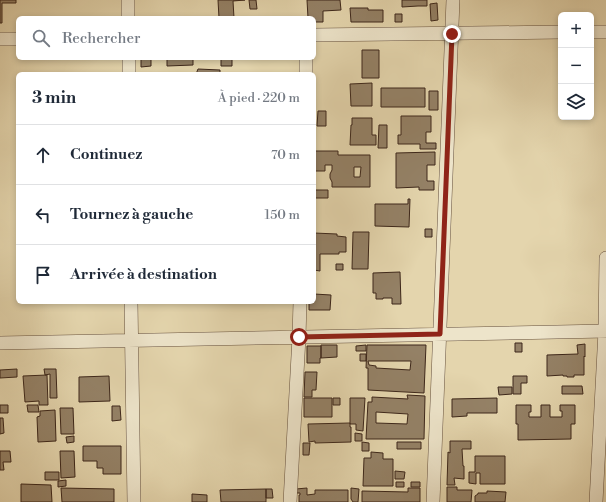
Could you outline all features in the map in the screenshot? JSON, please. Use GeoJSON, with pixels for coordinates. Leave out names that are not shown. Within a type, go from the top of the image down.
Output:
{"type":"FeatureCollection","features":[{"type":"Feature","properties":{"kind":"street"},"geometry":{"type":"LineString","coordinates":[[128,0],[128,16]]}},
{"type":"Feature","properties":{"kind":"street"},"geometry":{"type":"LineString","coordinates":[[433,502],[453,0]]}},
{"type":"Feature","properties":{"kind":"street"},"geometry":{"type":"LineString","coordinates":[[316,35],[558,32]]}},
{"type":"Feature","properties":{"kind":"street"},"geometry":{"type":"LineString","coordinates":[[594,32],[606,32]]}},
{"type":"Feature","properties":{"kind":"street"},"geometry":{"type":"LineString","coordinates":[[0,39],[16,39]]}},
{"type":"Feature","properties":{"kind":"street"},"geometry":{"type":"LineString","coordinates":[[129,60],[129,72]]}},
{"type":"Feature","properties":{"kind":"street"},"geometry":{"type":"LineString","coordinates":[[306,60],[306,72]]}},
{"type":"Feature","properties":{"kind":"street"},"geometry":{"type":"LineString","coordinates":[[596,502],[606,331],[606,258]]}},
{"type":"Feature","properties":{"kind":"street"},"geometry":{"type":"LineString","coordinates":[[132,304],[134,502]]}},
{"type":"Feature","properties":{"kind":"street"},"geometry":{"type":"LineString","coordinates":[[290,502],[300,304]]}},
{"type":"Feature","properties":{"kind":"street"},"geometry":{"type":"LineString","coordinates":[[0,343],[606,331]]}},
{"type":"Feature","properties":{"kind":"building"},"geometry":{"type":"Polygon","coordinates":[[[0,0],[16,0],[16,3],[2,3],[2,23],[0,23],[0,0]]]}},
{"type":"Feature","properties":{"kind":"building"},"geometry":{"type":"Polygon","coordinates":[[[218,0],[245,0],[233,1],[234,16],[219,16],[218,0]]]}},
{"type":"Feature","properties":{"kind":"building"},"geometry":{"type":"Polygon","coordinates":[[[249,0],[256,0],[257,9],[250,9],[249,0]]]}},
{"type":"Feature","properties":{"kind":"building"},"geometry":{"type":"Polygon","coordinates":[[[307,0],[340,0],[341,10],[323,11],[323,22],[316,22],[316,16],[308,16],[307,0]]]}},
{"type":"Feature","properties":{"kind":"building"},"geometry":{"type":"Polygon","coordinates":[[[402,0],[427,0],[427,6],[402,7],[402,0]]]}},
{"type":"Feature","properties":{"kind":"building"},"geometry":{"type":"Polygon","coordinates":[[[437,3],[438,20],[431,21],[430,4],[437,3]]]}},
{"type":"Feature","properties":{"kind":"building"},"geometry":{"type":"Polygon","coordinates":[[[350,8],[383,10],[383,22],[351,22],[350,8]]]}},
{"type":"Feature","properties":{"kind":"building"},"geometry":{"type":"Polygon","coordinates":[[[395,14],[402,14],[402,22],[395,22],[395,14]]]}},
{"type":"Feature","properties":{"kind":"building"},"geometry":{"type":"Polygon","coordinates":[[[362,50],[379,50],[379,78],[362,78],[362,50]]]}},
{"type":"Feature","properties":{"kind":"building"},"geometry":{"type":"Polygon","coordinates":[[[141,60],[151,60],[151,66],[141,67],[141,60]]]}},
{"type":"Feature","properties":{"kind":"building"},"geometry":{"type":"Polygon","coordinates":[[[167,60],[193,60],[193,65],[167,66],[167,60]]]}},
{"type":"Feature","properties":{"kind":"building"},"geometry":{"type":"Polygon","coordinates":[[[221,60],[232,60],[232,66],[221,66],[221,60]]]}},
{"type":"Feature","properties":{"kind":"building"},"geometry":{"type":"Polygon","coordinates":[[[198,69],[220,70],[220,72],[197,72],[198,69]]]}},
{"type":"Feature","properties":{"kind":"building"},"geometry":{"type":"Polygon","coordinates":[[[372,83],[372,106],[351,106],[350,84],[372,83]]]}},
{"type":"Feature","properties":{"kind":"building"},"geometry":{"type":"Polygon","coordinates":[[[381,88],[425,88],[425,107],[381,107],[381,88]]]}},
{"type":"Feature","properties":{"kind":"building"},"geometry":{"type":"Polygon","coordinates":[[[429,91],[438,91],[438,110],[429,110],[429,91]]]}},
{"type":"Feature","properties":{"kind":"building"},"geometry":{"type":"Polygon","coordinates":[[[318,111],[326,111],[326,126],[317,126],[318,111]]]}},
{"type":"Feature","properties":{"kind":"building"},"geometry":{"type":"Polygon","coordinates":[[[401,116],[431,116],[431,132],[426,132],[426,143],[436,143],[436,149],[420,149],[420,144],[398,144],[398,135],[401,135],[401,116]]]}},
{"type":"Feature","properties":{"kind":"building"},"geometry":{"type":"Polygon","coordinates":[[[352,118],[372,118],[372,135],[376,135],[376,145],[350,145],[352,118]]]}},
{"type":"Feature","properties":{"kind":"building"},"geometry":{"type":"Polygon","coordinates":[[[379,125],[387,125],[387,148],[378,148],[379,125]]]}},
{"type":"Feature","properties":{"kind":"building"},"geometry":{"type":"Polygon","coordinates":[[[316,151],[338,151],[338,155],[370,155],[370,187],[332,187],[330,174],[332,165],[325,165],[325,171],[316,171],[316,151]],[[354,167],[354,177],[360,177],[361,167],[354,167]]]}},
{"type":"Feature","properties":{"kind":"building"},"geometry":{"type":"Polygon","coordinates":[[[435,152],[435,165],[427,165],[427,181],[434,181],[434,190],[419,190],[419,187],[396,188],[396,153],[435,152]]]}},
{"type":"Feature","properties":{"kind":"building"},"geometry":{"type":"Polygon","coordinates":[[[316,190],[328,190],[328,198],[316,198],[316,190]]]}},
{"type":"Feature","properties":{"kind":"building"},"geometry":{"type":"Polygon","coordinates":[[[408,199],[410,199],[409,227],[375,226],[375,204],[408,204],[408,199]]]}},
{"type":"Feature","properties":{"kind":"building"},"geometry":{"type":"Polygon","coordinates":[[[425,229],[432,229],[432,237],[425,237],[425,229]]]}},
{"type":"Feature","properties":{"kind":"building"},"geometry":{"type":"Polygon","coordinates":[[[353,232],[369,232],[368,269],[352,269],[353,232]]]}},
{"type":"Feature","properties":{"kind":"building"},"geometry":{"type":"Polygon","coordinates":[[[316,233],[337,234],[337,236],[346,237],[346,252],[339,252],[339,254],[320,254],[320,271],[316,270],[316,233]]]}},
{"type":"Feature","properties":{"kind":"building"},"geometry":{"type":"Polygon","coordinates":[[[336,264],[343,264],[343,270],[336,270],[336,264]]]}},
{"type":"Feature","properties":{"kind":"building"},"geometry":{"type":"Polygon","coordinates":[[[400,272],[401,304],[392,304],[392,298],[376,299],[376,293],[373,293],[373,273],[400,272]]]}},
{"type":"Feature","properties":{"kind":"building"},"geometry":{"type":"Polygon","coordinates":[[[316,294],[331,295],[330,310],[309,310],[309,304],[316,304],[316,294]]]}},
{"type":"Feature","properties":{"kind":"building"},"geometry":{"type":"Polygon","coordinates":[[[515,343],[522,343],[522,352],[515,352],[515,343]]]}},
{"type":"Feature","properties":{"kind":"building"},"geometry":{"type":"Polygon","coordinates":[[[585,344],[584,375],[574,375],[574,377],[567,377],[563,375],[547,376],[547,355],[578,354],[577,345],[585,344]]]}},
{"type":"Feature","properties":{"kind":"building"},"geometry":{"type":"Polygon","coordinates":[[[321,345],[337,345],[337,357],[321,358],[321,345]]]}},
{"type":"Feature","properties":{"kind":"building"},"geometry":{"type":"Polygon","coordinates":[[[366,345],[366,351],[356,351],[356,346],[366,345]]]}},
{"type":"Feature","properties":{"kind":"building"},"geometry":{"type":"Polygon","coordinates":[[[367,345],[426,345],[424,393],[368,390],[368,368],[366,368],[367,345]],[[368,361],[369,365],[376,366],[376,368],[410,370],[411,361],[368,361]]]}},
{"type":"Feature","properties":{"kind":"building"},"geometry":{"type":"Polygon","coordinates":[[[307,346],[321,346],[320,363],[307,363],[307,346]]]}},
{"type":"Feature","properties":{"kind":"building"},"geometry":{"type":"Polygon","coordinates":[[[360,354],[366,354],[366,361],[360,361],[360,354]]]}},
{"type":"Feature","properties":{"kind":"building"},"geometry":{"type":"Polygon","coordinates":[[[17,369],[17,377],[0,378],[0,370],[17,369]]]}},
{"type":"Feature","properties":{"kind":"building"},"geometry":{"type":"Polygon","coordinates":[[[44,369],[56,369],[57,398],[50,398],[50,374],[45,375],[44,369]]]}},
{"type":"Feature","properties":{"kind":"building"},"geometry":{"type":"Polygon","coordinates":[[[305,372],[317,372],[316,390],[312,390],[312,397],[304,397],[305,372]]]}},
{"type":"Feature","properties":{"kind":"building"},"geometry":{"type":"Polygon","coordinates":[[[47,375],[48,405],[39,405],[39,401],[25,402],[23,376],[47,375]]]}},
{"type":"Feature","properties":{"kind":"building"},"geometry":{"type":"Polygon","coordinates":[[[109,376],[110,401],[79,402],[79,377],[109,376]]]}},
{"type":"Feature","properties":{"kind":"building"},"geometry":{"type":"Polygon","coordinates":[[[513,376],[527,376],[527,383],[521,383],[521,394],[513,394],[513,376]]]}},
{"type":"Feature","properties":{"kind":"building"},"geometry":{"type":"Polygon","coordinates":[[[562,386],[582,386],[583,394],[562,394],[562,386]]]}},
{"type":"Feature","properties":{"kind":"building"},"geometry":{"type":"Polygon","coordinates":[[[498,387],[512,387],[512,394],[499,395],[498,387]]]}},
{"type":"Feature","properties":{"kind":"building"},"geometry":{"type":"Polygon","coordinates":[[[407,395],[425,396],[424,439],[366,439],[368,402],[372,402],[372,397],[408,399],[407,395]],[[376,412],[376,423],[407,424],[408,414],[376,412]]]}},
{"type":"Feature","properties":{"kind":"building"},"geometry":{"type":"Polygon","coordinates":[[[304,398],[332,398],[332,417],[304,417],[304,398]]]}},
{"type":"Feature","properties":{"kind":"building"},"geometry":{"type":"Polygon","coordinates":[[[333,398],[340,398],[340,405],[333,405],[333,398]]]}},
{"type":"Feature","properties":{"kind":"building"},"geometry":{"type":"Polygon","coordinates":[[[350,398],[365,398],[363,431],[356,430],[356,424],[350,424],[350,398]]]}},
{"type":"Feature","properties":{"kind":"building"},"geometry":{"type":"Polygon","coordinates":[[[497,398],[497,413],[467,413],[467,416],[452,417],[452,399],[497,398]]]}},
{"type":"Feature","properties":{"kind":"building"},"geometry":{"type":"Polygon","coordinates":[[[0,405],[8,405],[8,413],[0,413],[0,405]]]}},
{"type":"Feature","properties":{"kind":"building"},"geometry":{"type":"Polygon","coordinates":[[[27,405],[38,405],[39,412],[28,412],[27,405]]]}},
{"type":"Feature","properties":{"kind":"building"},"geometry":{"type":"Polygon","coordinates":[[[516,405],[531,405],[529,417],[541,417],[541,405],[550,405],[550,417],[562,417],[560,405],[575,405],[575,424],[571,424],[571,439],[518,440],[516,405]]]}},
{"type":"Feature","properties":{"kind":"building"},"geometry":{"type":"Polygon","coordinates":[[[112,406],[120,406],[121,420],[112,421],[112,406]]]}},
{"type":"Feature","properties":{"kind":"building"},"geometry":{"type":"Polygon","coordinates":[[[60,408],[73,408],[74,434],[61,434],[60,408]]]}},
{"type":"Feature","properties":{"kind":"building"},"geometry":{"type":"Polygon","coordinates":[[[55,410],[56,441],[38,442],[37,417],[40,416],[40,411],[55,410]]]}},
{"type":"Feature","properties":{"kind":"building"},"geometry":{"type":"Polygon","coordinates":[[[0,418],[3,418],[4,433],[0,434],[0,418]]]}},
{"type":"Feature","properties":{"kind":"building"},"geometry":{"type":"Polygon","coordinates":[[[350,423],[351,442],[309,442],[308,424],[350,423]]]}},
{"type":"Feature","properties":{"kind":"building"},"geometry":{"type":"Polygon","coordinates":[[[355,433],[362,434],[362,441],[355,441],[355,433]]]}},
{"type":"Feature","properties":{"kind":"building"},"geometry":{"type":"Polygon","coordinates":[[[74,436],[74,442],[67,443],[66,437],[74,436]]]}},
{"type":"Feature","properties":{"kind":"building"},"geometry":{"type":"Polygon","coordinates":[[[450,441],[471,441],[471,449],[462,449],[464,479],[454,478],[455,485],[447,485],[448,452],[450,453],[450,441]]]}},
{"type":"Feature","properties":{"kind":"building"},"geometry":{"type":"Polygon","coordinates":[[[362,442],[369,443],[369,451],[362,451],[362,442]]]}},
{"type":"Feature","properties":{"kind":"building"},"geometry":{"type":"Polygon","coordinates":[[[397,442],[421,442],[421,449],[397,449],[397,442]]]}},
{"type":"Feature","properties":{"kind":"building"},"geometry":{"type":"Polygon","coordinates":[[[303,443],[310,443],[309,455],[303,455],[303,443]]]}},
{"type":"Feature","properties":{"kind":"building"},"geometry":{"type":"Polygon","coordinates":[[[83,446],[121,446],[121,474],[103,474],[103,468],[97,468],[97,461],[83,461],[83,446]]]}},
{"type":"Feature","properties":{"kind":"building"},"geometry":{"type":"Polygon","coordinates":[[[0,451],[10,451],[11,462],[3,462],[4,470],[0,470],[0,451]]]}},
{"type":"Feature","properties":{"kind":"building"},"geometry":{"type":"Polygon","coordinates":[[[60,451],[74,451],[75,477],[61,478],[60,451]]]}},
{"type":"Feature","properties":{"kind":"building"},"geometry":{"type":"Polygon","coordinates":[[[371,452],[383,453],[383,459],[393,459],[393,486],[363,486],[364,458],[371,458],[371,452]]]}},
{"type":"Feature","properties":{"kind":"building"},"geometry":{"type":"Polygon","coordinates":[[[475,456],[505,456],[505,484],[480,484],[480,473],[476,473],[476,484],[469,483],[469,472],[475,472],[475,456]]]}},
{"type":"Feature","properties":{"kind":"building"},"geometry":{"type":"Polygon","coordinates":[[[395,471],[405,472],[404,479],[395,479],[395,471]]]}},
{"type":"Feature","properties":{"kind":"building"},"geometry":{"type":"Polygon","coordinates":[[[45,472],[59,472],[59,480],[45,480],[45,472]]]}},
{"type":"Feature","properties":{"kind":"building"},"geometry":{"type":"Polygon","coordinates":[[[66,480],[66,486],[58,487],[58,481],[66,480]]]}},
{"type":"Feature","properties":{"kind":"building"},"geometry":{"type":"Polygon","coordinates":[[[396,482],[404,482],[404,487],[396,487],[396,482]]]}},
{"type":"Feature","properties":{"kind":"building"},"geometry":{"type":"Polygon","coordinates":[[[411,482],[420,482],[420,487],[411,487],[411,482]]]}},
{"type":"Feature","properties":{"kind":"building"},"geometry":{"type":"Polygon","coordinates":[[[21,484],[51,485],[52,502],[21,502],[21,484]]]}},
{"type":"Feature","properties":{"kind":"building"},"geometry":{"type":"Polygon","coordinates":[[[447,487],[457,487],[457,490],[472,490],[471,502],[447,502],[447,487]]]}},
{"type":"Feature","properties":{"kind":"building"},"geometry":{"type":"Polygon","coordinates":[[[61,488],[114,489],[114,502],[62,502],[61,488]]]}},
{"type":"Feature","properties":{"kind":"building"},"geometry":{"type":"Polygon","coordinates":[[[307,488],[307,495],[315,494],[315,490],[348,490],[348,502],[299,502],[300,493],[296,493],[296,489],[307,488]]]}},
{"type":"Feature","properties":{"kind":"building"},"geometry":{"type":"Polygon","coordinates":[[[351,488],[359,489],[358,502],[353,502],[351,499],[351,488]]]}},
{"type":"Feature","properties":{"kind":"building"},"geometry":{"type":"Polygon","coordinates":[[[408,488],[420,488],[420,502],[362,502],[362,491],[408,492],[408,488]]]}},
{"type":"Feature","properties":{"kind":"building"},"geometry":{"type":"Polygon","coordinates":[[[266,489],[266,502],[221,502],[220,490],[266,489]]]}},
{"type":"Feature","properties":{"kind":"building"},"geometry":{"type":"Polygon","coordinates":[[[266,489],[272,489],[273,498],[266,498],[266,489]]]}},
{"type":"Feature","properties":{"kind":"building"},"geometry":{"type":"Polygon","coordinates":[[[487,491],[506,492],[505,502],[475,502],[475,496],[478,493],[487,493],[487,491]]]}},
{"type":"Feature","properties":{"kind":"building"},"geometry":{"type":"Polygon","coordinates":[[[192,494],[207,495],[207,502],[192,502],[192,494]]]}},
{"type":"Feature","properties":{"kind":"route"},"geometry":{"type":"LineString","coordinates":[[299,337],[440,334],[452,34]]}}]}
